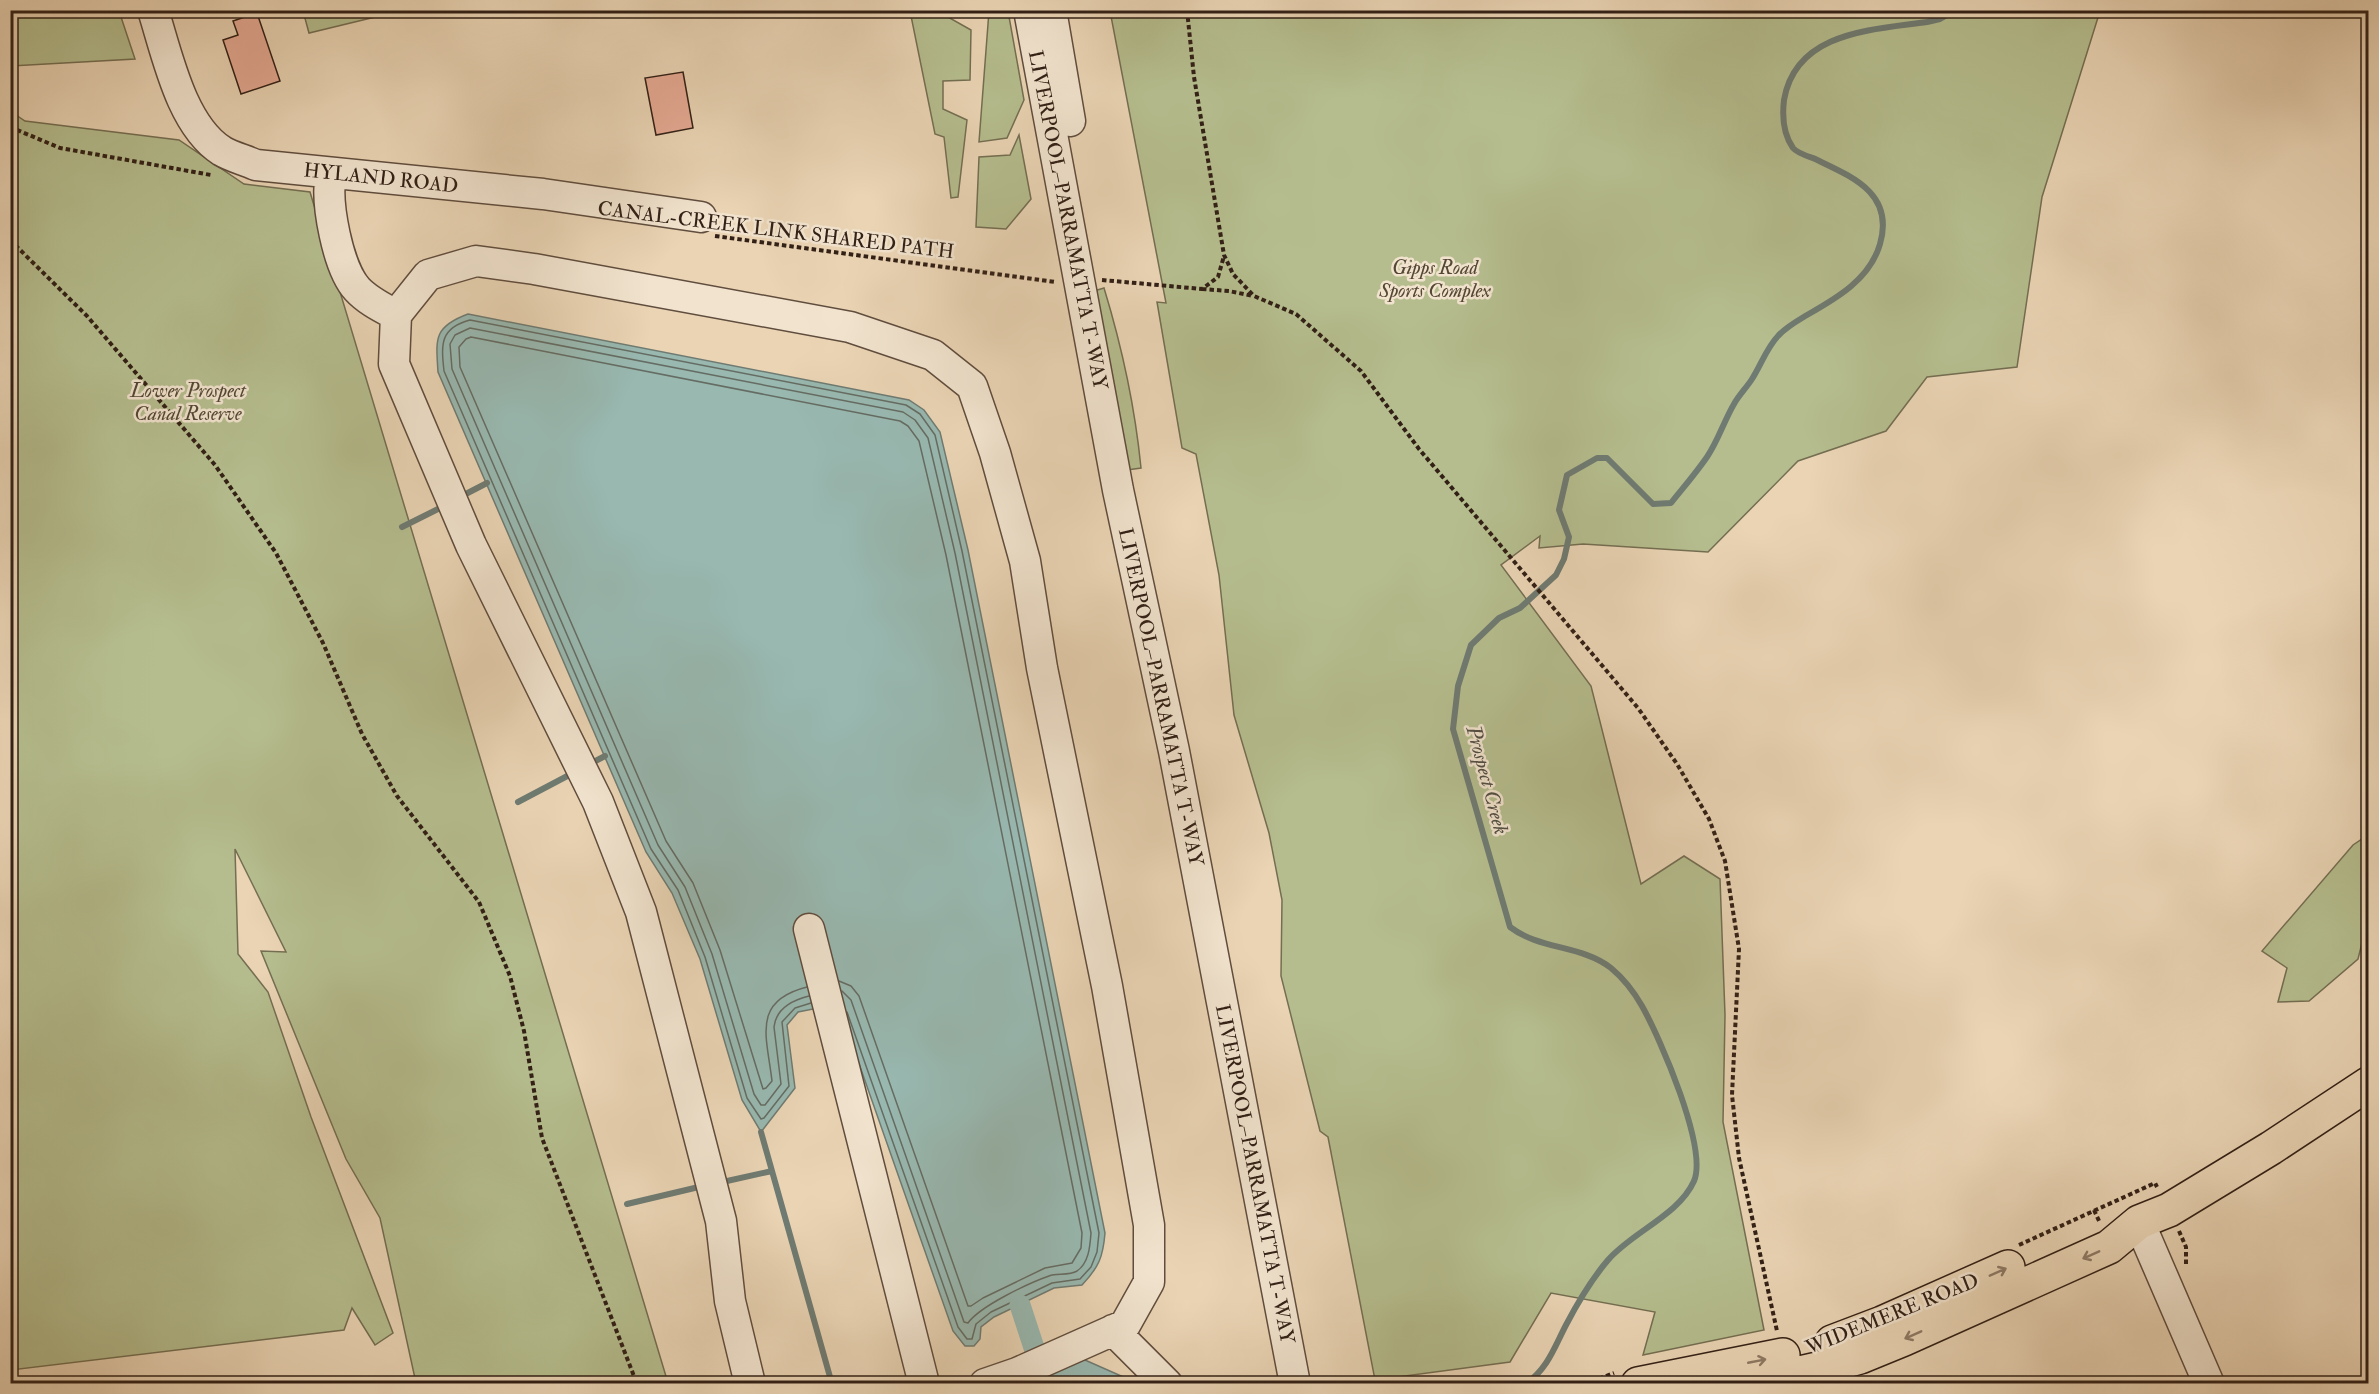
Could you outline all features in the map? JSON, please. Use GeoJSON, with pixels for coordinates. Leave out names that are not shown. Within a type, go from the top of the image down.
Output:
{"type":"FeatureCollection","features":[{"type":"Feature","properties":{"kind":"main road","name":"WIDEMERE ROAD"},"geometry":{"type":"LineString","coordinates":[[1752,1383],[1817,1370],[1860,1357],[2109,1247],[2139,1222],[2177,1205],[2271,1148],[2368,1084]]}},
{"type":"Feature","properties":{"kind":"main road","name":"WIDEMERE ROAD"},"geometry":{"type":"LineString","coordinates":[[1629,1377],[1802,1351],[1843,1339],[2101,1225],[2139,1222]]}},
{"type":"Feature","properties":{"kind":"street","name":"HYLAND ROAD"},"geometry":{"type":"LineString","coordinates":[[153,10],[181,95],[198,129],[221,150],[256,165],[543,194],[707,226]]}},
{"type":"Feature","properties":{"kind":"street","name":"LIVERPOOL–PARRAMATTA T-WAY"},"geometry":{"type":"LineString","coordinates":[[1029,10],[1068,273],[1118,490],[1174,751],[1295,1383]]}},
{"type":"Feature","properties":{"kind":"street"},"geometry":{"type":"LineString","coordinates":[[1051,10],[1091,240],[1090,257],[1068,273]]}},
{"type":"Feature","properties":{"kind":"street"},"geometry":{"type":"LineString","coordinates":[[331,174],[328,186],[333,227],[345,267],[356,288],[369,299],[396,315]]}},
{"type":"Feature","properties":{"kind":"street"},"geometry":{"type":"LineString","coordinates":[[750,1383],[730,1300],[721,1221],[641,912],[598,802],[471,545],[394,364],[396,315],[428,275],[476,261],[545,271],[850,327],[933,355],[972,386],[995,453],[1024,561],[1042,668],[1109,997],[1149,1225],[1149,1282],[1125,1325],[1017,1373],[986,1383]]}},
{"type":"Feature","properties":{"kind":"street"},"geometry":{"type":"LineString","coordinates":[[1118,490],[1128,491],[1137,500],[1145,523],[1316,1383]]}},
{"type":"Feature","properties":{"kind":"street"},"geometry":{"type":"LineString","coordinates":[[809,929],[924,1383]]}},
{"type":"Feature","properties":{"kind":"street"},"geometry":{"type":"LineString","coordinates":[[2139,1222],[2209,1383]]}},
{"type":"Feature","properties":{"kind":"street"},"geometry":{"type":"LineString","coordinates":[[1113,1330],[1167,1383]]}},
{"type":"Feature","properties":{"kind":"path"},"geometry":{"type":"LineString","coordinates":[[1187,10],[1194,77],[1224,255],[1233,274],[1254,296]]}},
{"type":"Feature","properties":{"kind":"path"},"geometry":{"type":"LineString","coordinates":[[10,127],[60,148],[219,176]]}},
{"type":"Feature","properties":{"kind":"path","name":"CANAL-CREEK LINK SHARED PATH"},"geometry":{"type":"LineString","coordinates":[[707,226],[1051,283],[1068,273]]}},
{"type":"Feature","properties":{"kind":"path"},"geometry":{"type":"LineString","coordinates":[[10,240],[87,316],[215,465],[276,553],[323,643],[363,734],[397,796],[479,902],[510,976],[524,1031],[542,1138],[637,1383]]}},
{"type":"Feature","properties":{"kind":"path"},"geometry":{"type":"LineString","coordinates":[[1202,289],[1218,277],[1224,255]]}},
{"type":"Feature","properties":{"kind":"path"},"geometry":{"type":"LineString","coordinates":[[1106,280],[1229,291],[1254,296],[1296,314],[1361,371],[1419,449],[1638,708],[1677,764],[1709,819],[1725,861],[1739,949],[1732,1095],[1739,1158],[1779,1340]]}},
{"type":"Feature","properties":{"kind":"path"},"geometry":{"type":"LineString","coordinates":[[2094,1210],[2155,1183]]}},
{"type":"Feature","properties":{"kind":"path"},"geometry":{"type":"LineString","coordinates":[[1585,1383],[1629,1377]]}},
{"type":"Feature","properties":{"kind":"green space"},"geometry":{"type":"Polygon","coordinates":[[[11,10],[119,11],[135,59],[11,66],[11,10]]]}},
{"type":"Feature","properties":{"kind":"green space"},"geometry":{"type":"Polygon","coordinates":[[[303,10],[400,11],[309,33],[303,10]]]}},
{"type":"Feature","properties":{"kind":"green space"},"geometry":{"type":"Polygon","coordinates":[[[910,11],[929,11],[931,16],[941,13],[971,30],[970,80],[943,81],[943,109],[967,120],[958,197],[951,198],[944,137],[935,134],[910,11]]]}},
{"type":"Feature","properties":{"kind":"green space"},"geometry":{"type":"Polygon","coordinates":[[[989,11],[1008,11],[1024,100],[1007,138],[979,142],[989,11]]]}},
{"type":"Feature","properties":{"kind":"green space","name":"Gipps Road Sports Complex"},"geometry":{"type":"Polygon","coordinates":[[[1110,11],[2100,11],[2042,197],[2017,367],[1927,377],[1886,431],[1798,461],[1708,552],[1583,544],[1539,548],[1540,536],[1501,565],[1591,686],[1641,884],[1684,856],[1720,879],[1725,1015],[1723,1122],[1764,1330],[1643,1355],[1655,1312],[1551,1293],[1510,1362],[1375,1380],[1328,1137],[1320,1131],[1281,976],[1282,900],[1269,833],[1234,715],[1219,575],[1196,454],[1182,448],[1157,302],[1166,303],[1110,11]]]}},
{"type":"Feature","properties":{"kind":"green space","name":"Lower Prospect Canal Reserve"},"geometry":{"type":"Polygon","coordinates":[[[10,111],[25,121],[179,140],[244,184],[310,192],[668,1383],[416,1383],[380,1218],[346,1159],[261,951],[286,952],[235,849],[238,954],[268,992],[311,1117],[393,1333],[375,1345],[352,1308],[344,1330],[11,1370],[10,111]]]}},
{"type":"Feature","properties":{"kind":"green space"},"geometry":{"type":"Polygon","coordinates":[[[1019,135],[1031,199],[1006,229],[976,227],[979,157],[1010,155],[1019,135]]]}},
{"type":"Feature","properties":{"kind":"green space"},"geometry":{"type":"Polygon","coordinates":[[[1104,288],[1127,377],[1141,468],[1127,470],[1094,291],[1104,288]]]}},
{"type":"Feature","properties":{"kind":"green space"},"geometry":{"type":"Polygon","coordinates":[[[2368,835],[2368,919],[2358,959],[2309,1001],[2278,1002],[2287,968],[2262,951],[2353,845],[2368,835]]]}},
{"type":"Feature","properties":{"kind":"water"},"geometry":{"type":"Polygon","coordinates":[[[468,314],[909,400],[924,410],[940,432],[968,550],[1105,1233],[1099,1261],[1082,1285],[1054,1288],[994,1317],[981,1327],[980,1339],[974,1346],[965,1346],[953,1331],[838,1004],[798,1012],[787,1025],[795,1088],[761,1132],[742,1100],[700,959],[672,893],[646,852],[438,372],[437,343],[439,336],[448,324],[468,314]]]}},
{"type":"Feature","properties":{"kind":"water"},"geometry":{"type":"Polygon","coordinates":[[[1063,1358],[1085,1360],[1137,1383],[1027,1384],[1063,1358]]]}},
{"type":"Feature","properties":{"kind":"building"},"geometry":{"type":"Polygon","coordinates":[[[257,13],[280,81],[241,94],[223,40],[238,35],[233,21],[257,13]]]}},
{"type":"Feature","properties":{"kind":"building"},"geometry":{"type":"Polygon","coordinates":[[[683,72],[693,128],[656,135],[645,78],[683,72]]]}},
{"type":"Feature","properties":{"kind":"waterway","name":"Prospect Creek"},"geometry":{"type":"LineString","coordinates":[[1526,1384],[1540,1371],[1554,1350],[1590,1283],[1618,1250],[1678,1204],[1694,1181],[1697,1165],[1694,1144],[1680,1093],[1650,1021],[1628,985],[1611,968],[1600,961],[1534,940],[1510,927],[1453,729],[1458,686],[1471,645],[1499,618],[1520,608],[1556,575],[1564,559],[1569,537],[1559,510],[1567,475],[1597,458],[1607,458],[1653,504],[1671,503],[1707,457],[1734,404],[1752,379],[1774,340],[1792,324],[1841,294],[1869,267],[1880,244],[1883,226],[1881,211],[1866,188],[1854,179],[1793,148],[1787,137],[1783,119],[1784,100],[1791,77],[1804,60],[1820,47],[1840,38],[1861,32],[1940,19],[1956,10]]}},
{"type":"Feature","properties":{"kind":"waterway"},"geometry":{"type":"LineString","coordinates":[[458,498],[487,483]]}},
{"type":"Feature","properties":{"kind":"waterway"},"geometry":{"type":"LineString","coordinates":[[402,527],[444,506]]}},
{"type":"Feature","properties":{"kind":"waterway"},"geometry":{"type":"LineString","coordinates":[[588,765],[605,756]]}},
{"type":"Feature","properties":{"kind":"waterway"},"geometry":{"type":"LineString","coordinates":[[518,802],[573,773]]}},
{"type":"Feature","properties":{"kind":"waterway"},"geometry":{"type":"LineString","coordinates":[[761,1132],[832,1384]]}},
{"type":"Feature","properties":{"kind":"waterway"},"geometry":{"type":"LineString","coordinates":[[718,1183],[772,1171]]}},
{"type":"Feature","properties":{"kind":"waterway"},"geometry":{"type":"LineString","coordinates":[[627,1204],[703,1186]]}},
{"type":"Feature","properties":{"kind":"waterway"},"geometry":{"type":"LineString","coordinates":[[1020,1305],[1039,1363]]}}]}
